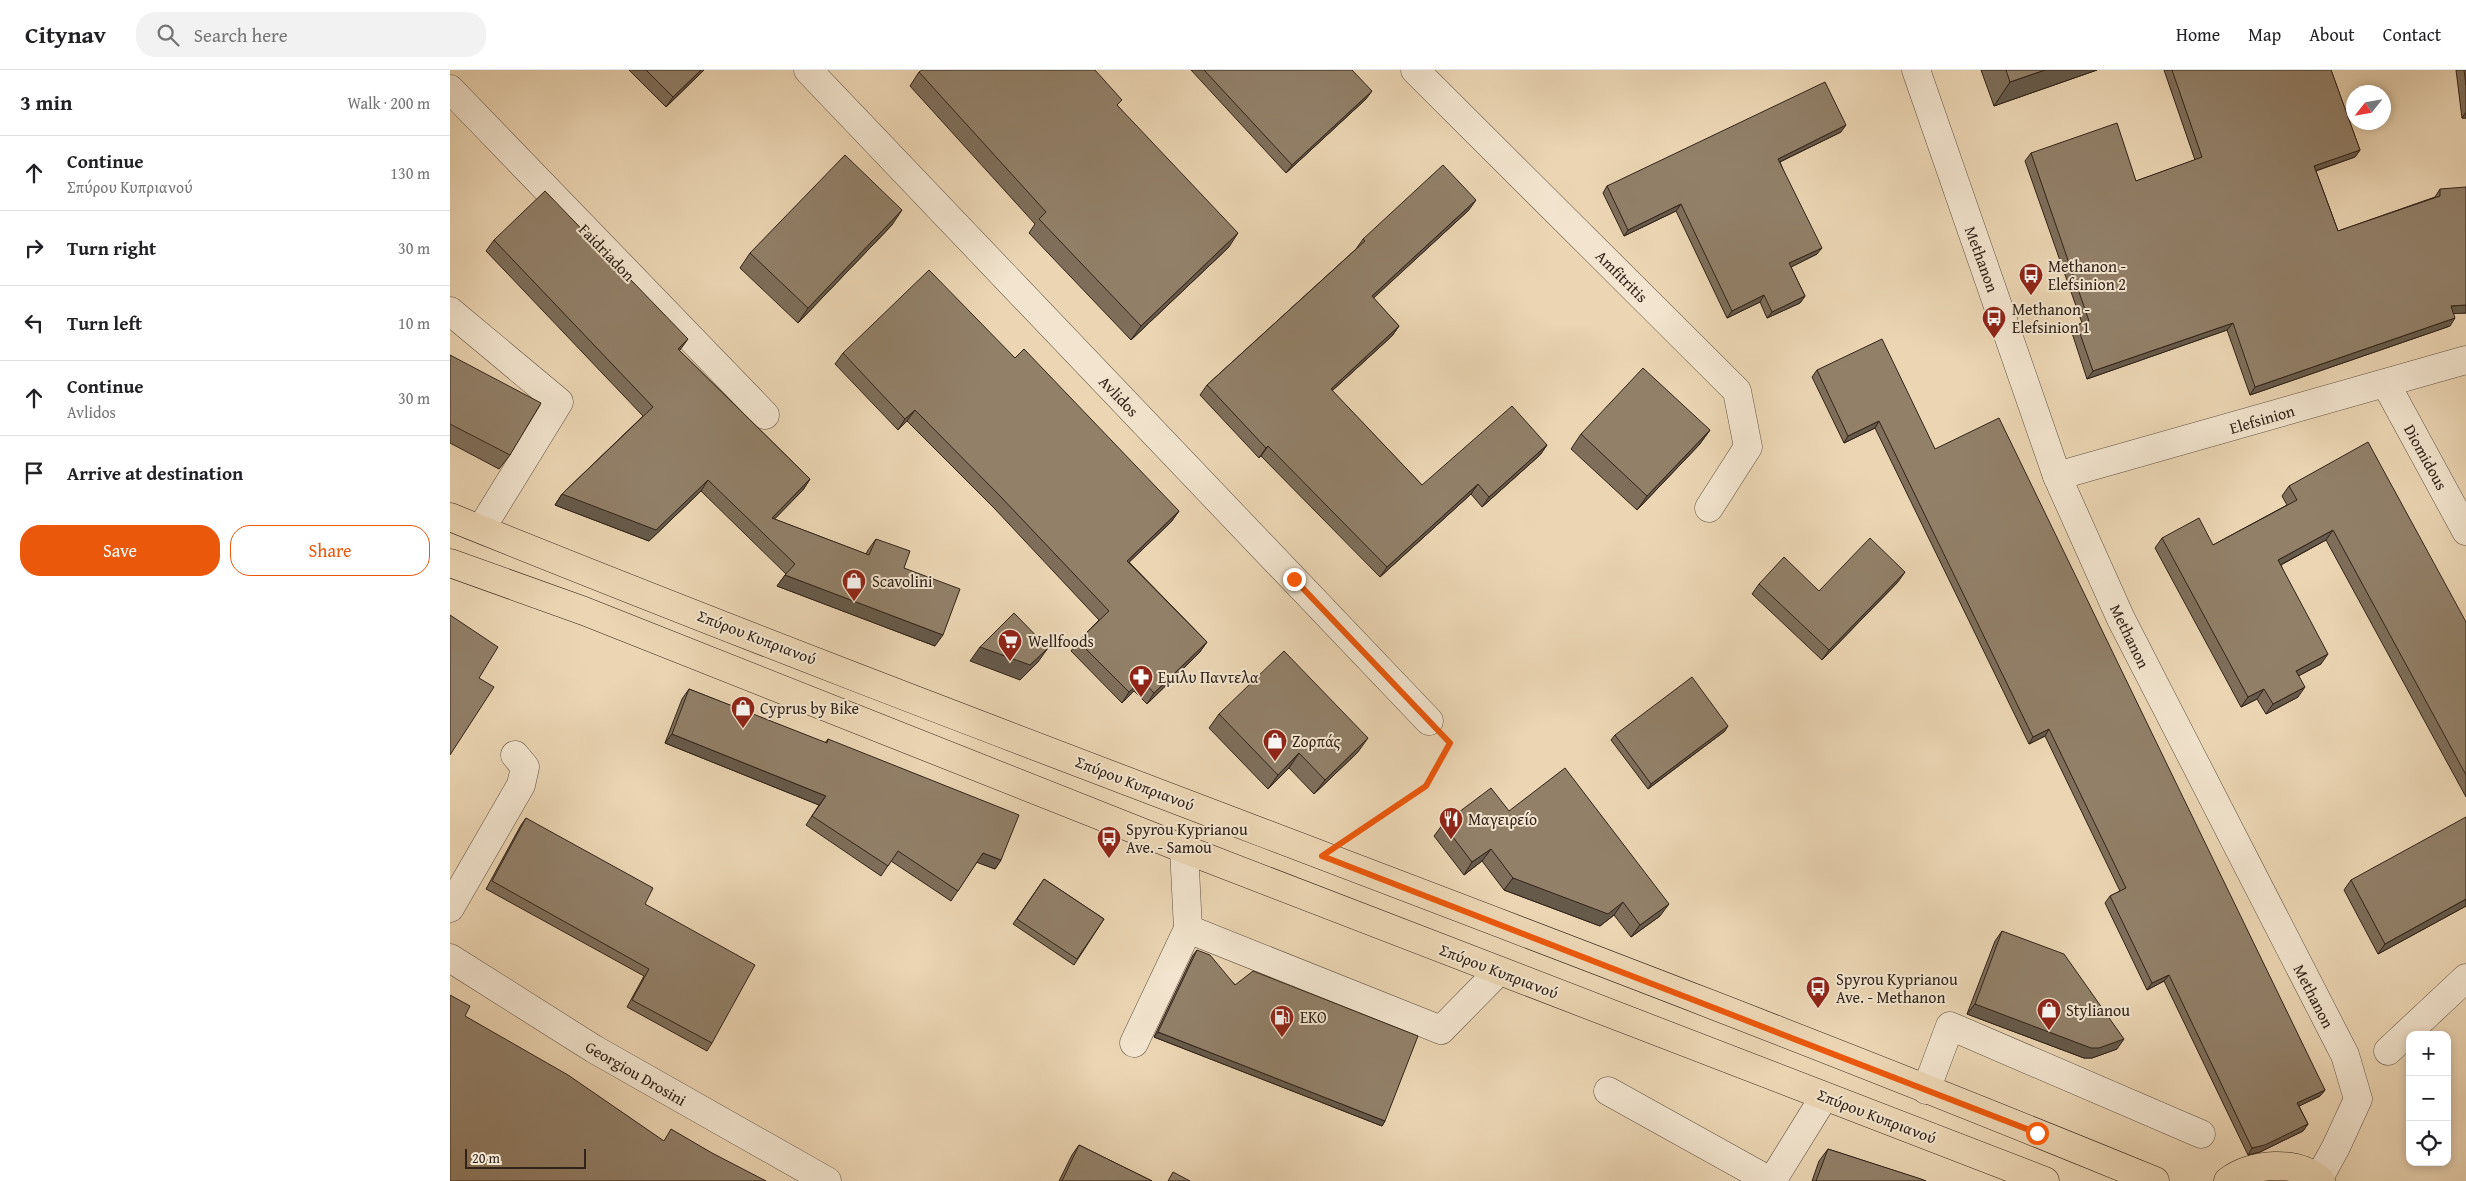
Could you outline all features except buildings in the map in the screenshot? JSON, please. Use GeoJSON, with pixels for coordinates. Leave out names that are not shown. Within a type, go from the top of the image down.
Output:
{"type":"FeatureCollection","features":[{"type":"Feature","properties":{"kind":"main road","name":"Σπύρου Κυπριανού"},"geometry":{"type":"LineString","coordinates":[[450,517],[1926,1090],[2155,1181]]}},
{"type":"Feature","properties":{"kind":"main road","name":"Σπύρου Κυπριανού"},"geometry":{"type":"LineString","coordinates":[[450,563],[584,611],[1184,849],[2045,1181]]}},
{"type":"Feature","properties":{"kind":"main road"},"geometry":{"type":"LineString","coordinates":[[2228,1181],[2237,1174],[2264,1166],[2292,1168],[2320,1180]]}},
{"type":"Feature","properties":{"kind":"street","name":"Avlidos"},"geometry":{"type":"LineString","coordinates":[[808,70],[1429,721]]}},
{"type":"Feature","properties":{"kind":"street","name":"Amfitritis"},"geometry":{"type":"LineString","coordinates":[[1415,70],[1737,391],[1748,447],[1709,508]]}},
{"type":"Feature","properties":{"kind":"street","name":"Methanon"},"geometry":{"type":"LineString","coordinates":[[1916,70],[2057,476],[2121,619],[2344,1055],[2358,1099],[2320,1180]]}},
{"type":"Feature","properties":{"kind":"street","name":"Faidriadon"},"geometry":{"type":"LineString","coordinates":[[450,89],[764,415]]}},
{"type":"Feature","properties":{"kind":"street"},"geometry":{"type":"LineString","coordinates":[[450,310],[559,402],[481,529]]}},
{"type":"Feature","properties":{"kind":"street","name":"Elefsinion"},"geometry":{"type":"LineString","coordinates":[[2057,476],[2466,360]]}},
{"type":"Feature","properties":{"kind":"street","name":"Diomidous"},"geometry":{"type":"LineString","coordinates":[[2386,384],[2466,531]]}},
{"type":"Feature","properties":{"kind":"street"},"geometry":{"type":"LineString","coordinates":[[450,908],[521,785],[525,767],[515,755]]}},
{"type":"Feature","properties":{"kind":"street"},"geometry":{"type":"LineString","coordinates":[[1134,1044],[1188,929],[1184,849]]}},
{"type":"Feature","properties":{"kind":"street"},"geometry":{"type":"LineString","coordinates":[[1188,929],[1441,1030],[1499,971]]}},
{"type":"Feature","properties":{"kind":"street","name":"Georgiou Drosini"},"geometry":{"type":"LineString","coordinates":[[450,958],[594,1050],[827,1181]]}},
{"type":"Feature","properties":{"kind":"street"},"geometry":{"type":"LineString","coordinates":[[2388,1051],[2466,978]]}},
{"type":"Feature","properties":{"kind":"street"},"geometry":{"type":"LineString","coordinates":[[1926,1090],[1950,1026],[2201,1134]]}},
{"type":"Feature","properties":{"kind":"street"},"geometry":{"type":"LineString","coordinates":[[1608,1091],[1771,1181],[1824,1097]]}},
{"type":"Feature","properties":{"kind":"path"},"geometry":{"type":"LineString","coordinates":[[1322,856],[1426,786],[1450,743],[1429,721]]}},
{"type":"Feature","properties":{"kind":"place","name":"Methanon - Elefsinion 2"},"geometry":{"type":"Point","coordinates":[2031,296]}},
{"type":"Feature","properties":{"kind":"place","name":"Methanon - Elefsinion 1"},"geometry":{"type":"Point","coordinates":[1994,339]}},
{"type":"Feature","properties":{"kind":"place","name":"Scavolini"},"geometry":{"type":"Point","coordinates":[854,602]}},
{"type":"Feature","properties":{"kind":"place","name":"Wellfoods"},"geometry":{"type":"Point","coordinates":[1010,662]}},
{"type":"Feature","properties":{"kind":"place","name":"Εμιλυ Παντελα"},"geometry":{"type":"Point","coordinates":[1141,698]}},
{"type":"Feature","properties":{"kind":"place","name":"Cyprus by Bike"},"geometry":{"type":"Point","coordinates":[743,729]}},
{"type":"Feature","properties":{"kind":"place","name":"Ζορπάς"},"geometry":{"type":"Point","coordinates":[1275,762]}},
{"type":"Feature","properties":{"kind":"place","name":"Μαγειρείο"},"geometry":{"type":"Point","coordinates":[1451,840]}},
{"type":"Feature","properties":{"kind":"place","name":"Spyrou Kyprianou Ave. - Samou"},"geometry":{"type":"Point","coordinates":[1109,859]}},
{"type":"Feature","properties":{"kind":"place","name":"Spyrou Kyprianou Ave. - Methanon"},"geometry":{"type":"Point","coordinates":[1818,1009]}},
{"type":"Feature","properties":{"kind":"place","name":"Stylianou"},"geometry":{"type":"Point","coordinates":[2049,1031]}},
{"type":"Feature","properties":{"kind":"place","name":"EKO"},"geometry":{"type":"Point","coordinates":[1282,1038]}},
{"type":"Feature","properties":{"kind":"route"},"geometry":{"type":"LineString","coordinates":[[1294,579],[1450,743],[1426,786],[1322,856],[2037,1133]]}}]}
